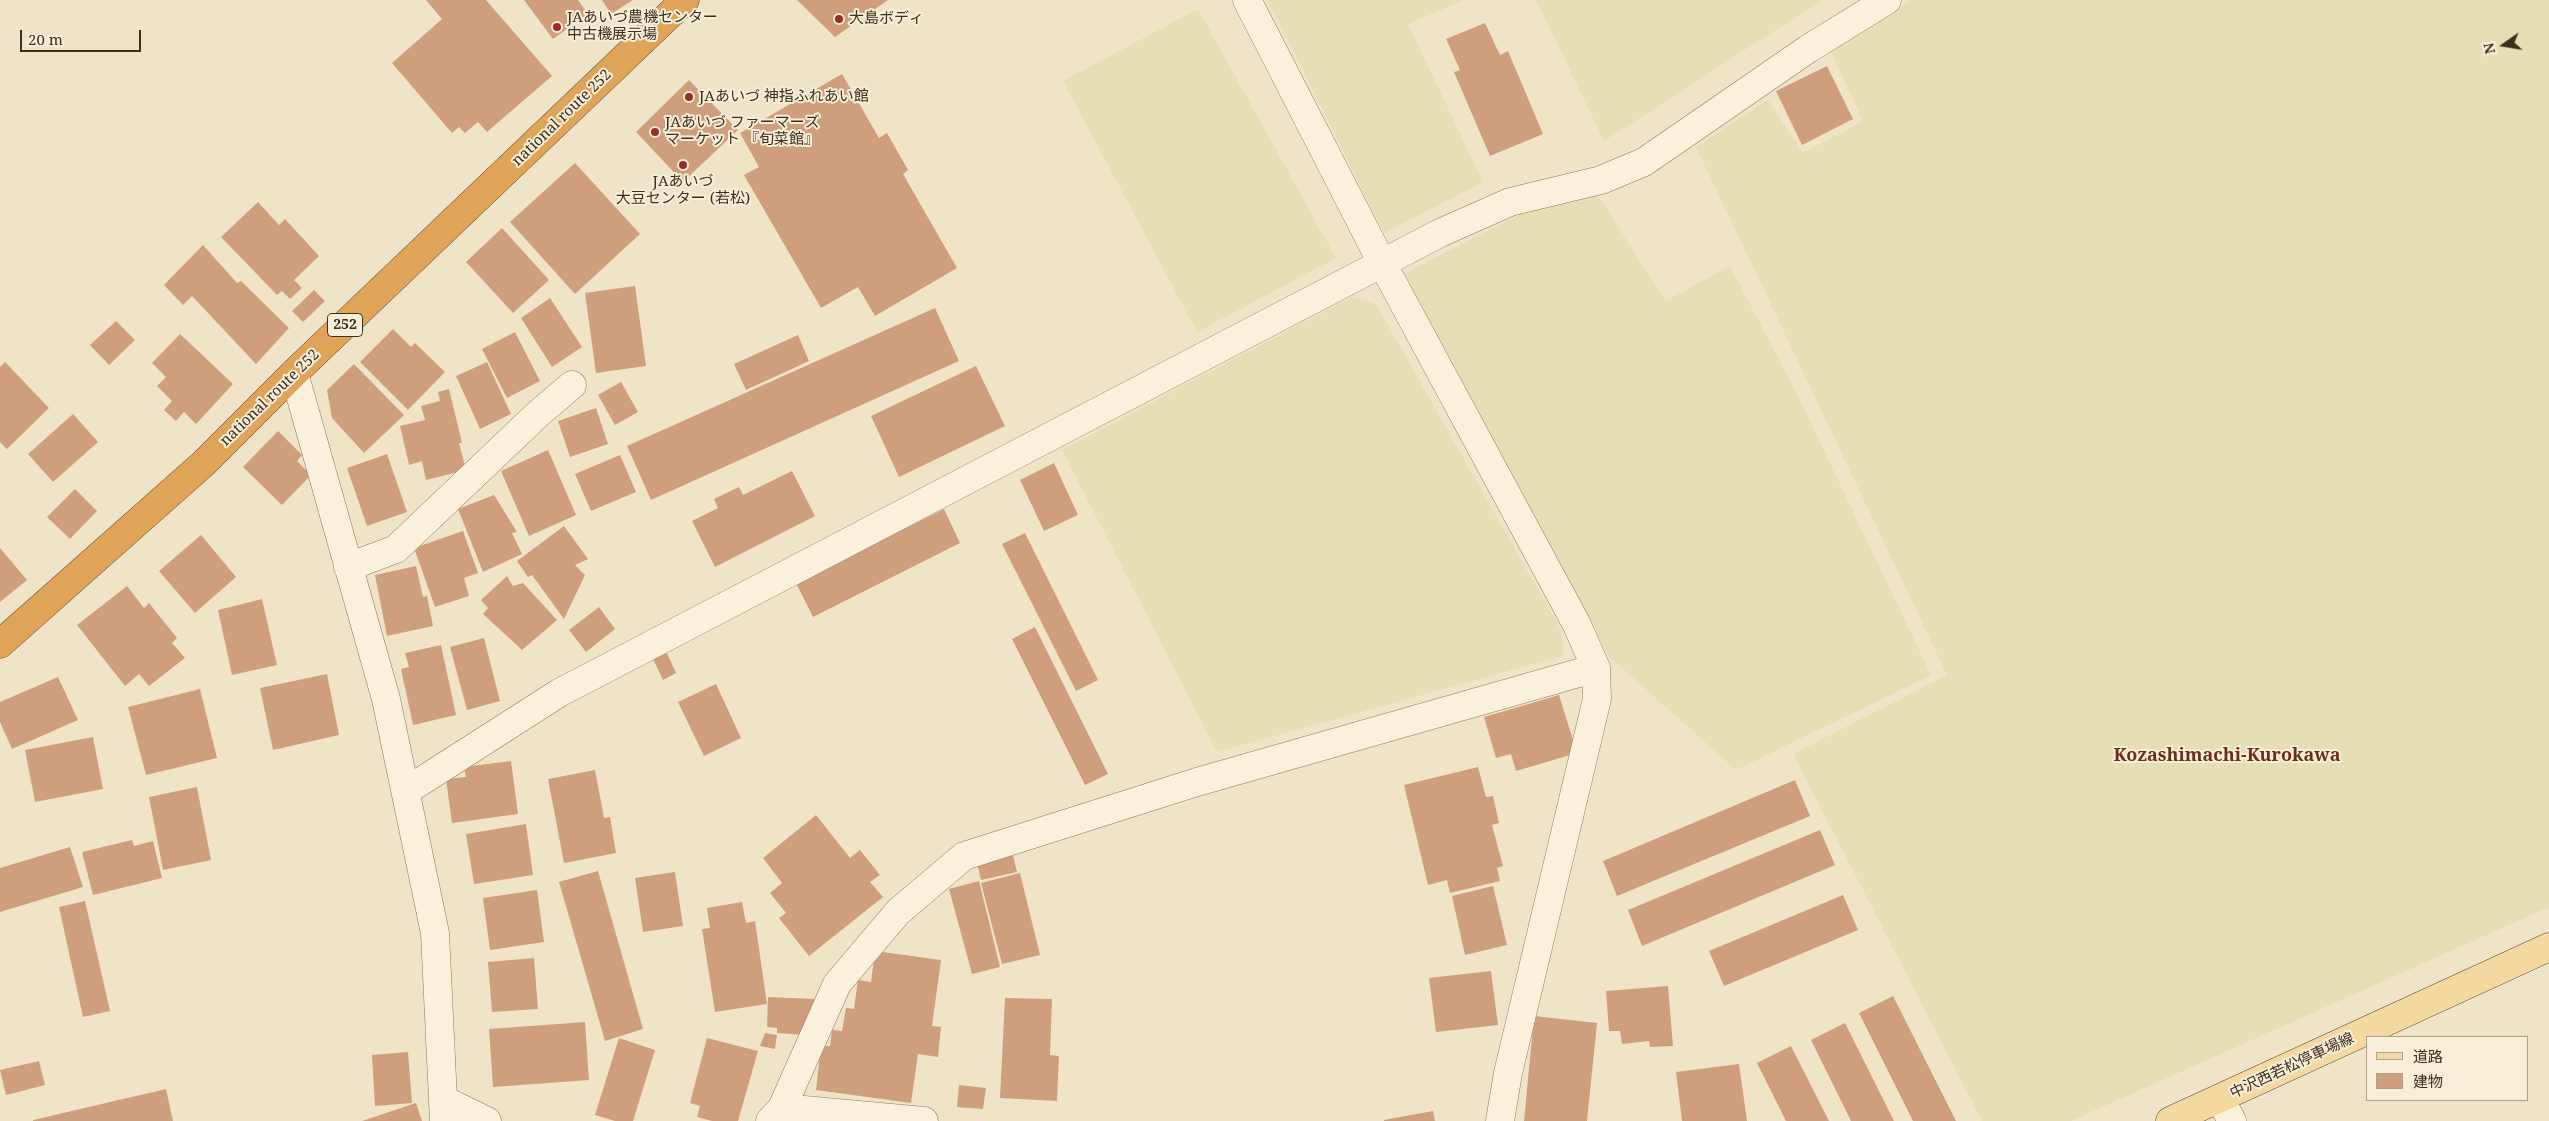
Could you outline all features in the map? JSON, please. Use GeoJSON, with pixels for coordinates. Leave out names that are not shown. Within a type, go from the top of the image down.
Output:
{"type":"FeatureCollection","features":[{"type":"Feature","properties":{"kind":"highway","name":"national route 252"},"geometry":{"type":"LineString","coordinates":[[0,644],[204,463],[294,374],[686,0]]}},
{"type":"Feature","properties":{"kind":"main road","name":"中沢西若松停車場線"},"geometry":{"type":"LineString","coordinates":[[2373,1036],[2549,947]]}},
{"type":"Feature","properties":{"kind":"main road","name":"中沢西若松停車場線"},"geometry":{"type":"LineString","coordinates":[[2170,1121],[2226,1110],[2366,1039]]}},
{"type":"Feature","properties":{"kind":"street"},"geometry":{"type":"LineString","coordinates":[[1247,0],[1382,263],[1577,625],[1596,668],[1597,699],[1508,1073],[1500,1121]]}},
{"type":"Feature","properties":{"kind":"street"},"geometry":{"type":"LineString","coordinates":[[406,791],[559,693],[1440,233],[1510,202],[1601,180],[1644,162],[1808,49],[1886,0]]}},
{"type":"Feature","properties":{"kind":"street"},"geometry":{"type":"LineString","coordinates":[[294,374],[386,700],[435,933],[444,1111],[487,1121]]}},
{"type":"Feature","properties":{"kind":"street"},"geometry":{"type":"LineString","coordinates":[[348,567],[396,549],[539,413],[572,385]]}},
{"type":"Feature","properties":{"kind":"street"},"geometry":{"type":"LineString","coordinates":[[924,1121],[776,1114],[837,984],[898,912],[964,856],[1197,782],[1596,668]]}},
{"type":"Feature","properties":{"kind":"shaded area"},"geometry":{"type":"Polygon","coordinates":[[[1268,0],[1464,0],[1408,24],[1483,182],[1384,233],[1268,0]]]}},
{"type":"Feature","properties":{"kind":"shaded area"},"geometry":{"type":"Polygon","coordinates":[[[1536,0],[1822,0],[1604,141],[1536,0]]]}},
{"type":"Feature","properties":{"kind":"shaded area"},"geometry":{"type":"Polygon","coordinates":[[[1912,0],[2549,0],[2549,907],[2071,1121],[1982,1121],[1793,754],[1947,675],[1696,147],[1768,100],[1803,153],[1863,121],[1829,48],[1912,0]]]}},
{"type":"Feature","properties":{"kind":"shaded area"},"geometry":{"type":"Polygon","coordinates":[[[1198,9],[1336,258],[1197,332],[1063,81],[1198,9]]]}},
{"type":"Feature","properties":{"kind":"shaded area"},"geometry":{"type":"Polygon","coordinates":[[[1597,194],[1666,301],[1730,266],[1797,394],[1931,675],[1736,770],[1609,656],[1402,275],[1522,213],[1597,194]]]}},
{"type":"Feature","properties":{"kind":"shaded area"},"geometry":{"type":"Polygon","coordinates":[[[1352,297],[1376,304],[1562,632],[1562,656],[1217,752],[1062,450],[1352,297]]]}},
{"type":"Feature","properties":{"kind":"building"},"geometry":{"type":"Polygon","coordinates":[[[426,0],[486,0],[552,76],[487,132],[478,122],[465,133],[459,127],[452,133],[392,63],[442,19],[426,0]]]}},
{"type":"Feature","properties":{"kind":"building","name":"JAあいづ農機センター 中古機展示場"},"geometry":{"type":"Polygon","coordinates":[[[524,0],[578,0],[588,14],[553,39],[524,0]]]}},
{"type":"Feature","properties":{"kind":"building"},"geometry":{"type":"Polygon","coordinates":[[[602,0],[633,0],[611,14],[602,0]]]}},
{"type":"Feature","properties":{"kind":"building","name":"大島ボディ"},"geometry":{"type":"Polygon","coordinates":[[[797,0],[888,0],[835,37],[797,0]]]}},
{"type":"Feature","properties":{"kind":"building"},"geometry":{"type":"Polygon","coordinates":[[[1485,23],[1500,55],[1508,51],[1543,134],[1490,156],[1454,72],[1460,70],[1446,39],[1485,23]]]}},
{"type":"Feature","properties":{"kind":"building"},"geometry":{"type":"Polygon","coordinates":[[[1827,66],[1853,119],[1802,145],[1776,91],[1827,66]]]}},
{"type":"Feature","properties":{"kind":"building"},"geometry":{"type":"Polygon","coordinates":[[[842,74],[879,138],[887,133],[908,170],[903,174],[957,268],[875,316],[858,287],[821,308],[744,175],[759,167],[740,133],[842,74]]]}},
{"type":"Feature","properties":{"kind":"building"},"geometry":{"type":"Polygon","coordinates":[[[689,80],[738,130],[683,182],[636,132],[689,80]]]}},
{"type":"Feature","properties":{"kind":"building"},"geometry":{"type":"Polygon","coordinates":[[[575,163],[640,234],[575,294],[510,222],[575,163]]]}},
{"type":"Feature","properties":{"kind":"building"},"geometry":{"type":"Polygon","coordinates":[[[258,202],[279,225],[285,219],[319,256],[294,280],[302,288],[290,299],[282,291],[277,295],[221,237],[258,202]]]}},
{"type":"Feature","properties":{"kind":"building"},"geometry":{"type":"Polygon","coordinates":[[[502,228],[549,280],[513,313],[466,262],[502,228]]]}},
{"type":"Feature","properties":{"kind":"building"},"geometry":{"type":"Polygon","coordinates":[[[203,245],[237,283],[241,281],[289,328],[256,364],[192,296],[183,305],[164,285],[203,245]]]}},
{"type":"Feature","properties":{"kind":"building"},"geometry":{"type":"Polygon","coordinates":[[[635,286],[646,366],[596,373],[585,293],[635,286]]]}},
{"type":"Feature","properties":{"kind":"building"},"geometry":{"type":"Polygon","coordinates":[[[314,290],[325,301],[303,322],[292,311],[314,290]]]}},
{"type":"Feature","properties":{"kind":"building"},"geometry":{"type":"Polygon","coordinates":[[[550,298],[582,347],[552,367],[521,318],[550,298]]]}},
{"type":"Feature","properties":{"kind":"building"},"geometry":{"type":"Polygon","coordinates":[[[935,308],[959,361],[651,500],[627,446],[935,308]]]}},
{"type":"Feature","properties":{"kind":"building"},"geometry":{"type":"Polygon","coordinates":[[[116,321],[135,340],[109,365],[90,345],[116,321]]]}},
{"type":"Feature","properties":{"kind":"building"},"geometry":{"type":"Polygon","coordinates":[[[393,329],[411,347],[415,343],[445,372],[408,410],[360,362],[393,329]]]}},
{"type":"Feature","properties":{"kind":"building"},"geometry":{"type":"Polygon","coordinates":[[[515,332],[540,381],[507,398],[482,349],[515,332]]]}},
{"type":"Feature","properties":{"kind":"building"},"geometry":{"type":"Polygon","coordinates":[[[180,334],[233,384],[196,424],[184,412],[176,421],[164,410],[172,401],[157,386],[166,377],[152,363],[180,334]]]}},
{"type":"Feature","properties":{"kind":"building"},"geometry":{"type":"Polygon","coordinates":[[[798,335],[809,361],[746,390],[734,364],[798,335]]]}},
{"type":"Feature","properties":{"kind":"building"},"geometry":{"type":"Polygon","coordinates":[[[5,362],[49,408],[7,449],[0,442],[0,367],[5,362]]]}},
{"type":"Feature","properties":{"kind":"building"},"geometry":{"type":"Polygon","coordinates":[[[487,362],[511,414],[480,429],[456,376],[487,362]]]}},
{"type":"Feature","properties":{"kind":"building"},"geometry":{"type":"Polygon","coordinates":[[[354,364],[404,415],[364,453],[332,418],[327,390],[354,364]]]}},
{"type":"Feature","properties":{"kind":"building"},"geometry":{"type":"Polygon","coordinates":[[[976,366],[1005,426],[899,477],[871,416],[976,366]]]}},
{"type":"Feature","properties":{"kind":"building"},"geometry":{"type":"Polygon","coordinates":[[[621,382],[638,412],[615,425],[598,395],[621,382]]]}},
{"type":"Feature","properties":{"kind":"building"},"geometry":{"type":"Polygon","coordinates":[[[449,389],[462,443],[459,443],[466,470],[426,480],[422,461],[409,465],[400,426],[425,420],[421,406],[440,401],[438,392],[449,389]]]}},
{"type":"Feature","properties":{"kind":"building"},"geometry":{"type":"Polygon","coordinates":[[[596,408],[608,444],[570,457],[558,421],[596,408]]]}},
{"type":"Feature","properties":{"kind":"building"},"geometry":{"type":"Polygon","coordinates":[[[73,414],[98,442],[53,482],[28,454],[73,414]]]}},
{"type":"Feature","properties":{"kind":"building"},"geometry":{"type":"Polygon","coordinates":[[[278,431],[302,455],[297,461],[311,475],[282,505],[243,467],[278,431]]]}},
{"type":"Feature","properties":{"kind":"building"},"geometry":{"type":"Polygon","coordinates":[[[548,450],[576,515],[529,536],[501,471],[548,450]]]}},
{"type":"Feature","properties":{"kind":"building"},"geometry":{"type":"Polygon","coordinates":[[[387,454],[407,512],[367,526],[347,468],[387,454]]]}},
{"type":"Feature","properties":{"kind":"building"},"geometry":{"type":"Polygon","coordinates":[[[620,455],[636,492],[591,511],[575,474],[620,455]]]}},
{"type":"Feature","properties":{"kind":"building"},"geometry":{"type":"Polygon","coordinates":[[[1054,463],[1078,515],[1044,531],[1020,480],[1054,463]]]}},
{"type":"Feature","properties":{"kind":"building"},"geometry":{"type":"Polygon","coordinates":[[[792,471],[815,516],[715,567],[692,521],[718,508],[714,499],[739,487],[743,495],[792,471]]]}},
{"type":"Feature","properties":{"kind":"building"},"geometry":{"type":"Polygon","coordinates":[[[75,489],[97,511],[70,539],[47,517],[75,489]]]}},
{"type":"Feature","properties":{"kind":"building"},"geometry":{"type":"Polygon","coordinates":[[[494,495],[517,532],[512,533],[522,554],[483,572],[458,509],[494,495]]]}},
{"type":"Feature","properties":{"kind":"building"},"geometry":{"type":"Polygon","coordinates":[[[944,509],[960,543],[813,617],[796,583],[944,509]]]}},
{"type":"Feature","properties":{"kind":"building"},"geometry":{"type":"Polygon","coordinates":[[[564,526],[588,559],[575,565],[585,575],[564,619],[532,575],[528,577],[517,561],[564,526]]]}},
{"type":"Feature","properties":{"kind":"building"},"geometry":{"type":"Polygon","coordinates":[[[463,531],[478,573],[464,578],[469,596],[435,607],[414,548],[463,531]]]}},
{"type":"Feature","properties":{"kind":"building"},"geometry":{"type":"Polygon","coordinates":[[[1025,533],[1098,680],[1076,691],[1002,544],[1025,533]]]}},
{"type":"Feature","properties":{"kind":"building"},"geometry":{"type":"Polygon","coordinates":[[[201,535],[236,577],[195,613],[159,571],[201,535]]]}},
{"type":"Feature","properties":{"kind":"building"},"geometry":{"type":"Polygon","coordinates":[[[0,548],[27,580],[0,602],[0,548]]]}},
{"type":"Feature","properties":{"kind":"building"},"geometry":{"type":"Polygon","coordinates":[[[416,566],[423,597],[427,596],[433,626],[387,636],[375,575],[416,566]]]}},
{"type":"Feature","properties":{"kind":"building"},"geometry":{"type":"Polygon","coordinates":[[[507,576],[513,586],[523,583],[557,620],[522,650],[483,614],[488,608],[481,600],[507,576]]]}},
{"type":"Feature","properties":{"kind":"building"},"geometry":{"type":"Polygon","coordinates":[[[127,586],[144,608],[149,603],[177,638],[172,643],[185,658],[149,686],[139,674],[125,686],[77,625],[127,586]]]}},
{"type":"Feature","properties":{"kind":"building"},"geometry":{"type":"Polygon","coordinates":[[[262,599],[277,665],[232,675],[218,610],[262,599]]]}},
{"type":"Feature","properties":{"kind":"building"},"geometry":{"type":"Polygon","coordinates":[[[599,607],[615,629],[586,652],[569,630],[599,607]]]}},
{"type":"Feature","properties":{"kind":"building"},"geometry":{"type":"Polygon","coordinates":[[[1035,627],[1108,774],[1085,785],[1012,639],[1035,627]]]}},
{"type":"Feature","properties":{"kind":"building"},"geometry":{"type":"Polygon","coordinates":[[[484,638],[500,701],[467,710],[450,647],[484,638]]]}},
{"type":"Feature","properties":{"kind":"building"},"geometry":{"type":"Polygon","coordinates":[[[441,645],[456,715],[413,725],[401,669],[409,667],[405,653],[441,645]]]}},
{"type":"Feature","properties":{"kind":"building"},"geometry":{"type":"Polygon","coordinates":[[[666,651],[676,673],[663,680],[652,657],[666,651]]]}},
{"type":"Feature","properties":{"kind":"building"},"geometry":{"type":"Polygon","coordinates":[[[327,674],[339,735],[273,750],[260,688],[327,674]]]}},
{"type":"Feature","properties":{"kind":"building"},"geometry":{"type":"Polygon","coordinates":[[[58,677],[78,720],[12,749],[0,722],[0,702],[58,677]]]}},
{"type":"Feature","properties":{"kind":"building"},"geometry":{"type":"Polygon","coordinates":[[[716,684],[741,738],[704,756],[678,702],[716,684]]]}},
{"type":"Feature","properties":{"kind":"building"},"geometry":{"type":"Polygon","coordinates":[[[200,689],[217,758],[146,775],[128,707],[200,689]]]}},
{"type":"Feature","properties":{"kind":"building"},"geometry":{"type":"Polygon","coordinates":[[[1559,695],[1577,753],[1516,771],[1511,754],[1496,758],[1484,717],[1559,695]]]}},
{"type":"Feature","properties":{"kind":"building"},"geometry":{"type":"Polygon","coordinates":[[[93,737],[103,789],[35,802],[25,750],[93,737]]]}},
{"type":"Feature","properties":{"kind":"building"},"geometry":{"type":"Polygon","coordinates":[[[511,761],[518,814],[452,823],[446,779],[466,777],[464,767],[511,761]]]}},
{"type":"Feature","properties":{"kind":"building"},"geometry":{"type":"Polygon","coordinates":[[[1478,767],[1486,797],[1493,796],[1499,823],[1492,825],[1503,866],[1497,868],[1500,881],[1450,893],[1447,880],[1428,885],[1404,785],[1478,767]]]}},
{"type":"Feature","properties":{"kind":"building"},"geometry":{"type":"Polygon","coordinates":[[[595,770],[604,818],[610,817],[616,853],[564,863],[548,779],[595,770]]]}},
{"type":"Feature","properties":{"kind":"building"},"geometry":{"type":"Polygon","coordinates":[[[1795,780],[1810,816],[1617,896],[1603,861],[1795,780]]]}},
{"type":"Feature","properties":{"kind":"building"},"geometry":{"type":"Polygon","coordinates":[[[197,787],[211,860],[163,870],[149,797],[197,787]]]}},
{"type":"Feature","properties":{"kind":"building"},"geometry":{"type":"Polygon","coordinates":[[[816,815],[850,858],[860,850],[880,875],[870,882],[883,897],[809,956],[779,918],[786,913],[770,893],[782,883],[763,858],[816,815]]]}},
{"type":"Feature","properties":{"kind":"building"},"geometry":{"type":"Polygon","coordinates":[[[526,824],[533,875],[474,884],[466,834],[526,824]]]}},
{"type":"Feature","properties":{"kind":"building"},"geometry":{"type":"Polygon","coordinates":[[[1820,830],[1835,865],[1642,946],[1628,910],[1820,830]]]}},
{"type":"Feature","properties":{"kind":"building"},"geometry":{"type":"Polygon","coordinates":[[[132,840],[134,846],[153,841],[162,878],[93,895],[82,852],[132,840]]]}},
{"type":"Feature","properties":{"kind":"building"},"geometry":{"type":"Polygon","coordinates":[[[70,847],[83,887],[0,912],[0,868],[70,847]]]}},
{"type":"Feature","properties":{"kind":"building"},"geometry":{"type":"Polygon","coordinates":[[[1012,851],[1017,872],[981,880],[976,859],[1012,851]]]}},
{"type":"Feature","properties":{"kind":"building"},"geometry":{"type":"Polygon","coordinates":[[[598,871],[643,1029],[605,1041],[559,882],[598,871]]]}},
{"type":"Feature","properties":{"kind":"building"},"geometry":{"type":"Polygon","coordinates":[[[675,872],[683,926],[643,932],[635,878],[675,872]]]}},
{"type":"Feature","properties":{"kind":"building"},"geometry":{"type":"Polygon","coordinates":[[[1020,873],[1040,955],[1002,964],[981,883],[1020,873]]]}},
{"type":"Feature","properties":{"kind":"building"},"geometry":{"type":"Polygon","coordinates":[[[979,881],[1000,967],[972,974],[949,889],[979,881]]]}},
{"type":"Feature","properties":{"kind":"building"},"geometry":{"type":"Polygon","coordinates":[[[1493,886],[1507,945],[1465,955],[1452,896],[1493,886]]]}},
{"type":"Feature","properties":{"kind":"building"},"geometry":{"type":"Polygon","coordinates":[[[537,890],[544,942],[490,950],[483,898],[537,890]]]}},
{"type":"Feature","properties":{"kind":"building"},"geometry":{"type":"Polygon","coordinates":[[[1843,895],[1858,930],[1724,986],[1709,951],[1843,895]]]}},
{"type":"Feature","properties":{"kind":"building"},"geometry":{"type":"Polygon","coordinates":[[[85,901],[110,1011],[83,1017],[59,907],[85,901]]]}},
{"type":"Feature","properties":{"kind":"building"},"geometry":{"type":"Polygon","coordinates":[[[742,902],[746,923],[755,921],[767,1004],[715,1012],[702,929],[710,928],[707,908],[742,902]]]}},
{"type":"Feature","properties":{"kind":"building"},"geometry":{"type":"Polygon","coordinates":[[[875,951],[941,960],[932,1026],[941,1027],[938,1057],[918,1054],[911,1103],[816,1090],[821,1046],[830,1046],[832,1030],[842,1031],[846,1008],[854,1009],[858,980],[871,982],[875,951]]]}},
{"type":"Feature","properties":{"kind":"building"},"geometry":{"type":"Polygon","coordinates":[[[534,958],[538,1009],[492,1012],[488,962],[534,958]]]}},
{"type":"Feature","properties":{"kind":"building"},"geometry":{"type":"Polygon","coordinates":[[[1491,971],[1498,1025],[1436,1032],[1429,978],[1491,971]]]}},
{"type":"Feature","properties":{"kind":"building"},"geometry":{"type":"Polygon","coordinates":[[[1668,986],[1673,1046],[1650,1047],[1649,1041],[1622,1044],[1620,1031],[1609,1031],[1606,991],[1668,986]]]}},
{"type":"Feature","properties":{"kind":"building"},"geometry":{"type":"Polygon","coordinates":[[[1893,996],[1956,1121],[1913,1121],[1859,1013],[1893,996]]]}},
{"type":"Feature","properties":{"kind":"building"},"geometry":{"type":"Polygon","coordinates":[[[768,997],[815,999],[806,1035],[777,1033],[777,1028],[767,1027],[768,997]]]}},
{"type":"Feature","properties":{"kind":"building"},"geometry":{"type":"Polygon","coordinates":[[[1005,998],[1052,999],[1050,1055],[1059,1056],[1057,1101],[1000,1098],[1005,998]]]}},
{"type":"Feature","properties":{"kind":"building"},"geometry":{"type":"Polygon","coordinates":[[[1534,1016],[1597,1023],[1587,1121],[1524,1121],[1534,1016]]]}},
{"type":"Feature","properties":{"kind":"building"},"geometry":{"type":"Polygon","coordinates":[[[585,1022],[589,1080],[493,1087],[489,1029],[585,1022]]]}},
{"type":"Feature","properties":{"kind":"building"},"geometry":{"type":"Polygon","coordinates":[[[1845,1023],[1894,1121],[1851,1121],[1811,1040],[1845,1023]]]}},
{"type":"Feature","properties":{"kind":"building"},"geometry":{"type":"Polygon","coordinates":[[[765,1033],[777,1035],[775,1049],[760,1046],[765,1033]]]}},
{"type":"Feature","properties":{"kind":"building"},"geometry":{"type":"Polygon","coordinates":[[[619,1038],[655,1050],[633,1121],[615,1121],[595,1115],[619,1038]]]}},
{"type":"Feature","properties":{"kind":"building"},"geometry":{"type":"Polygon","coordinates":[[[707,1038],[758,1051],[738,1121],[712,1121],[697,1117],[700,1106],[690,1103],[707,1038]]]}},
{"type":"Feature","properties":{"kind":"building"},"geometry":{"type":"Polygon","coordinates":[[[1791,1046],[1829,1121],[1786,1121],[1757,1063],[1791,1046]]]}},
{"type":"Feature","properties":{"kind":"building"},"geometry":{"type":"Polygon","coordinates":[[[408,1052],[412,1103],[375,1106],[372,1055],[408,1052]]]}},
{"type":"Feature","properties":{"kind":"building"},"geometry":{"type":"Polygon","coordinates":[[[39,1061],[45,1085],[6,1095],[0,1070],[39,1061]]]}},
{"type":"Feature","properties":{"kind":"building"},"geometry":{"type":"Polygon","coordinates":[[[1739,1064],[1747,1121],[1682,1121],[1676,1072],[1739,1064]]]}},
{"type":"Feature","properties":{"kind":"building"},"geometry":{"type":"Polygon","coordinates":[[[959,1085],[986,1088],[983,1109],[957,1107],[959,1085]]]}},
{"type":"Feature","properties":{"kind":"building"},"geometry":{"type":"Polygon","coordinates":[[[166,1089],[173,1121],[33,1121],[33,1120],[166,1089]]]}},
{"type":"Feature","properties":{"kind":"building"},"geometry":{"type":"Polygon","coordinates":[[[416,1103],[422,1121],[362,1121],[416,1103]]]}},
{"type":"Feature","properties":{"kind":"building"},"geometry":{"type":"Polygon","coordinates":[[[1433,1111],[1435,1121],[1384,1121],[1384,1120],[1433,1111]]]}},
{"type":"Feature","properties":{"kind":"place","name":"大島ボディ"},"geometry":{"type":"Point","coordinates":[839,19]}},
{"type":"Feature","properties":{"kind":"place","name":"JAあいづ農機センター 中古機展示場"},"geometry":{"type":"Point","coordinates":[557,27]}},
{"type":"Feature","properties":{"kind":"place","name":"JAあいづ 神指ふれあい館"},"geometry":{"type":"Point","coordinates":[689,97]}},
{"type":"Feature","properties":{"kind":"place","name":"JAあいづ ファーマーズ マーケット 『旬菜館』"},"geometry":{"type":"Point","coordinates":[655,132]}},
{"type":"Feature","properties":{"kind":"place","name":"JAあいづ 大豆センター (若松)"},"geometry":{"type":"Point","coordinates":[683,165]}},
{"type":"Feature","properties":{"kind":"district","name":"Kozashimachi-Kurokawa"},"geometry":{"type":"Point","coordinates":[2227,756]}}]}
